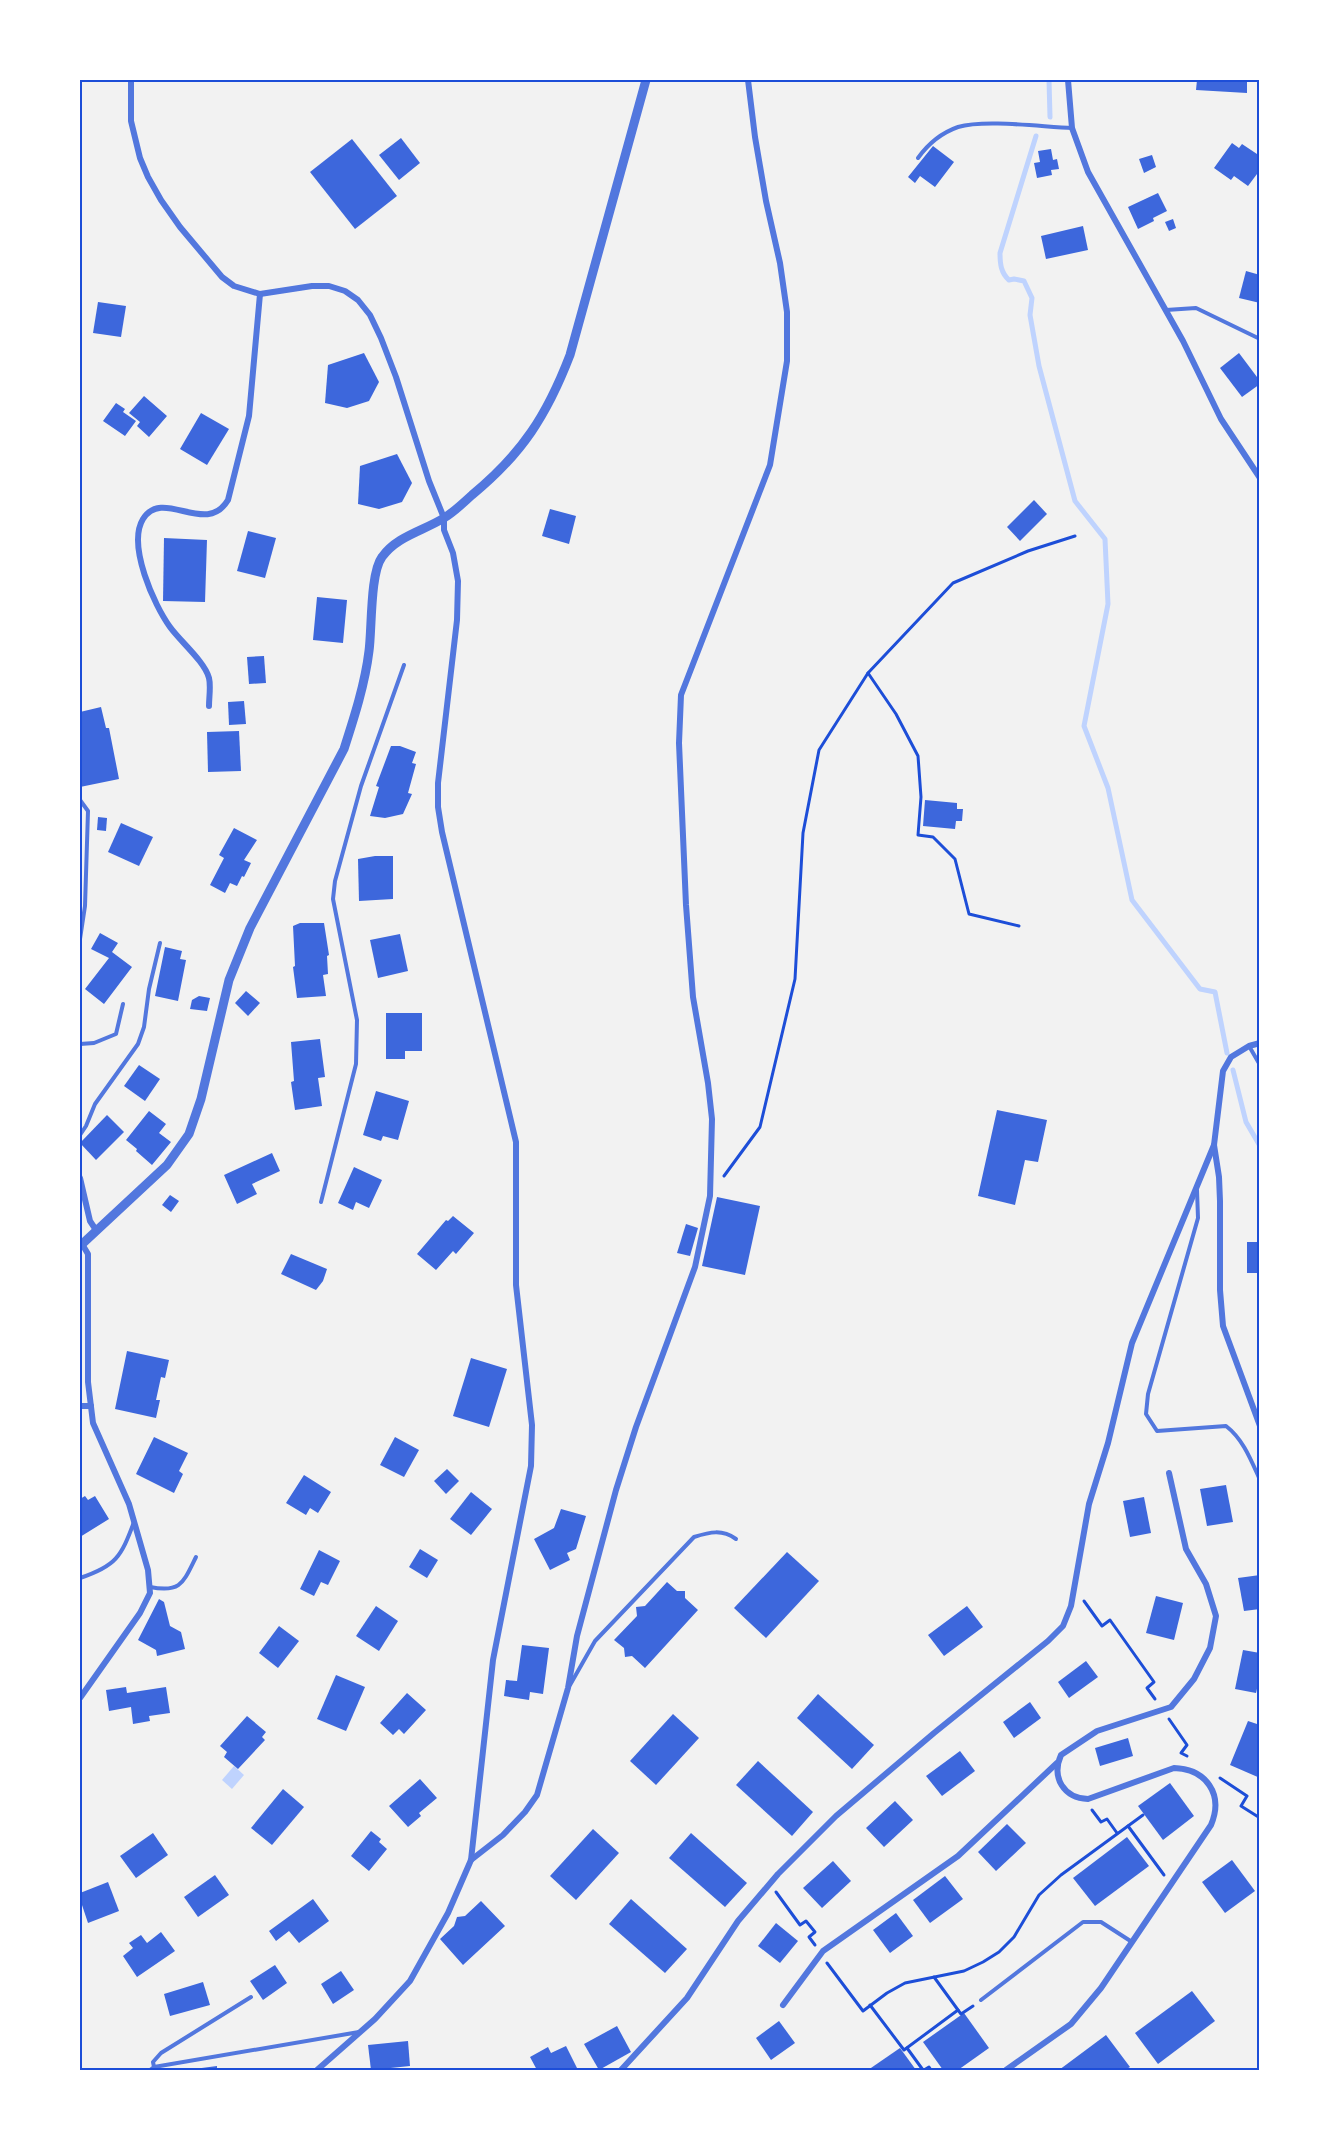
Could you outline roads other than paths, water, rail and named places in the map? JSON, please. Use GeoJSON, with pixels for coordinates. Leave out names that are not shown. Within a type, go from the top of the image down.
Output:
{"type":"FeatureCollection","features":[{"type":"Feature","properties":{"kind":"street"},"geometry":{"type":"LineString","coordinates":[[131,80],[131,121],[148,177],[160,200],[222,277],[234,286],[260,294],[312,286],[329,286],[345,291],[358,300],[370,315],[396,377],[429,482],[444,518],[444,530],[453,553],[458,582],[438,783],[438,807],[516,1142],[516,1285],[532,1425],[531,1466],[494,1660],[471,1860],[448,1913],[410,1981],[375,2019],[317,2070]]}},
{"type":"Feature","properties":{"kind":"street"},"geometry":{"type":"LineString","coordinates":[[80,1698],[141,1613],[150,1593],[148,1570],[129,1504],[93,1423],[88,1382],[88,1254],[81,1245],[167,1165],[189,1134],[201,1099],[229,980],[249,928],[344,749],[369,653],[376,570],[382,557],[402,539],[444,518],[503,468],[534,431],[559,384],[570,355],[646,80]]}},
{"type":"Feature","properties":{"kind":"street"},"geometry":{"type":"LineString","coordinates":[[471,1860],[503,1835],[525,1812],[537,1795],[568,1688],[577,1636],[614,1500],[636,1427],[695,1267],[710,1196],[712,1119],[693,998],[684,871],[679,743],[681,695],[770,465],[787,361],[787,312],[780,263],[755,137],[748,80]]}},
{"type":"Feature","properties":{"kind":"street"},"geometry":{"type":"LineString","coordinates":[[1068,80],[1072,128],[1088,172],[1166,310],[1221,419],[1260,478]]}},
{"type":"Feature","properties":{"kind":"street"},"geometry":{"type":"LineString","coordinates":[[209,706],[209,677],[203,666],[169,626],[147,581],[141,561],[140,525],[153,508],[161,507],[207,514],[224,507],[228,500],[249,416],[260,294]]}},
{"type":"Feature","properties":{"kind":"street"},"geometry":{"type":"LineString","coordinates":[[1260,1043],[1231,1057],[1223,1071],[1214,1145],[1220,1193],[1220,1290],[1223,1326],[1234,1362],[1260,1426]]}},
{"type":"Feature","properties":{"kind":"street"},"geometry":{"type":"LineString","coordinates":[[621,2070],[687,1998],[738,1921],[777,1874],[836,1816],[1048,1641],[1063,1626],[1071,1606],[1089,1504],[1108,1443],[1132,1343],[1214,1145]]}},
{"type":"Feature","properties":{"kind":"street"},"geometry":{"type":"LineString","coordinates":[[80,1178],[90,1221],[96,1230]]}},
{"type":"Feature","properties":{"kind":"street"},"geometry":{"type":"LineString","coordinates":[[80,1406],[91,1406]]}},
{"type":"Feature","properties":{"kind":"street"},"geometry":{"type":"LineString","coordinates":[[1006,2070],[1071,2024],[1101,1988],[1211,1825],[1216,1808],[1212,1791],[1201,1776],[1193,1771],[1174,1768],[1095,1798],[1084,1799],[1073,1797],[1058,1780],[1057,1763],[1060,1755],[1096,1731],[1171,1707],[1194,1679],[1210,1648],[1216,1616],[1206,1584],[1186,1549],[1169,1473]]}},
{"type":"Feature","properties":{"kind":"street"},"geometry":{"type":"LineString","coordinates":[[783,2005],[823,1952],[958,1856],[1057,1763]]}},
{"type":"Feature","properties":{"kind":"lane"},"geometry":{"type":"LineString","coordinates":[[918,158],[929,143],[959,127],[980,124],[1072,128]]}},
{"type":"Feature","properties":{"kind":"lane"},"geometry":{"type":"LineString","coordinates":[[1166,310],[1196,308],[1260,339]]}},
{"type":"Feature","properties":{"kind":"lane"},"geometry":{"type":"LineString","coordinates":[[321,1202],[356,1064],[357,1020],[333,899],[335,881],[361,786],[404,665]]}},
{"type":"Feature","properties":{"kind":"lane"},"geometry":{"type":"LineString","coordinates":[[80,800],[88,811],[85,906],[80,939]]}},
{"type":"Feature","properties":{"kind":"lane"},"geometry":{"type":"LineString","coordinates":[[80,1135],[95,1104],[143,1034],[149,989],[160,943]]}},
{"type":"Feature","properties":{"kind":"lane"},"geometry":{"type":"LineString","coordinates":[[80,1044],[94,1043],[116,1034],[123,1004]]}},
{"type":"Feature","properties":{"kind":"lane"},"geometry":{"type":"LineString","coordinates":[[1249,1047],[1260,1065]]}},
{"type":"Feature","properties":{"kind":"lane"},"geometry":{"type":"LineString","coordinates":[[1197,1183],[1198,1218],[1148,1394],[1146,1414],[1157,1431],[1226,1426],[1236,1433],[1260,1480]]}},
{"type":"Feature","properties":{"kind":"lane"},"geometry":{"type":"LineString","coordinates":[[80,1578],[100,1571],[115,1561],[126,1543],[134,1521]]}},
{"type":"Feature","properties":{"kind":"lane"},"geometry":{"type":"LineString","coordinates":[[568,1688],[595,1641],[694,1537],[709,1532],[726,1532],[736,1539]]}},
{"type":"Feature","properties":{"kind":"lane"},"geometry":{"type":"LineString","coordinates":[[150,1587],[168,1590],[179,1585],[196,1557]]}},
{"type":"Feature","properties":{"kind":"lane"},"geometry":{"type":"LineString","coordinates":[[981,2000],[1083,1922],[1101,1922],[1132,1942]]}},
{"type":"Feature","properties":{"kind":"lane"},"geometry":{"type":"LineString","coordinates":[[154,2067],[153,2062],[161,2053],[251,1997]]}},
{"type":"Feature","properties":{"kind":"lane"},"geometry":{"type":"LineString","coordinates":[[150,2070],[154,2067],[360,2032]]}},
{"type":"Feature","properties":{"kind":"water"},"geometry":{"type":"Polygon","coordinates":[[[234,1766],[244,1775],[232,1789],[222,1780],[234,1766]]]}},
{"type":"Feature","properties":{"kind":"waterway"},"geometry":{"type":"LineString","coordinates":[[1049,80],[1050,117]]}},
{"type":"Feature","properties":{"kind":"waterway"},"geometry":{"type":"LineString","coordinates":[[1036,136],[1000,253],[1000,261],[1006,277],[1009,280],[1024,281],[1032,298],[1030,315],[1039,366],[1075,501],[1105,539],[1108,604],[1084,726],[1108,788],[1132,900],[1200,989],[1215,992],[1227,1053]]}},
{"type":"Feature","properties":{"kind":"waterway"},"geometry":{"type":"LineString","coordinates":[[1233,1070],[1246,1122],[1260,1146]]}}]}
